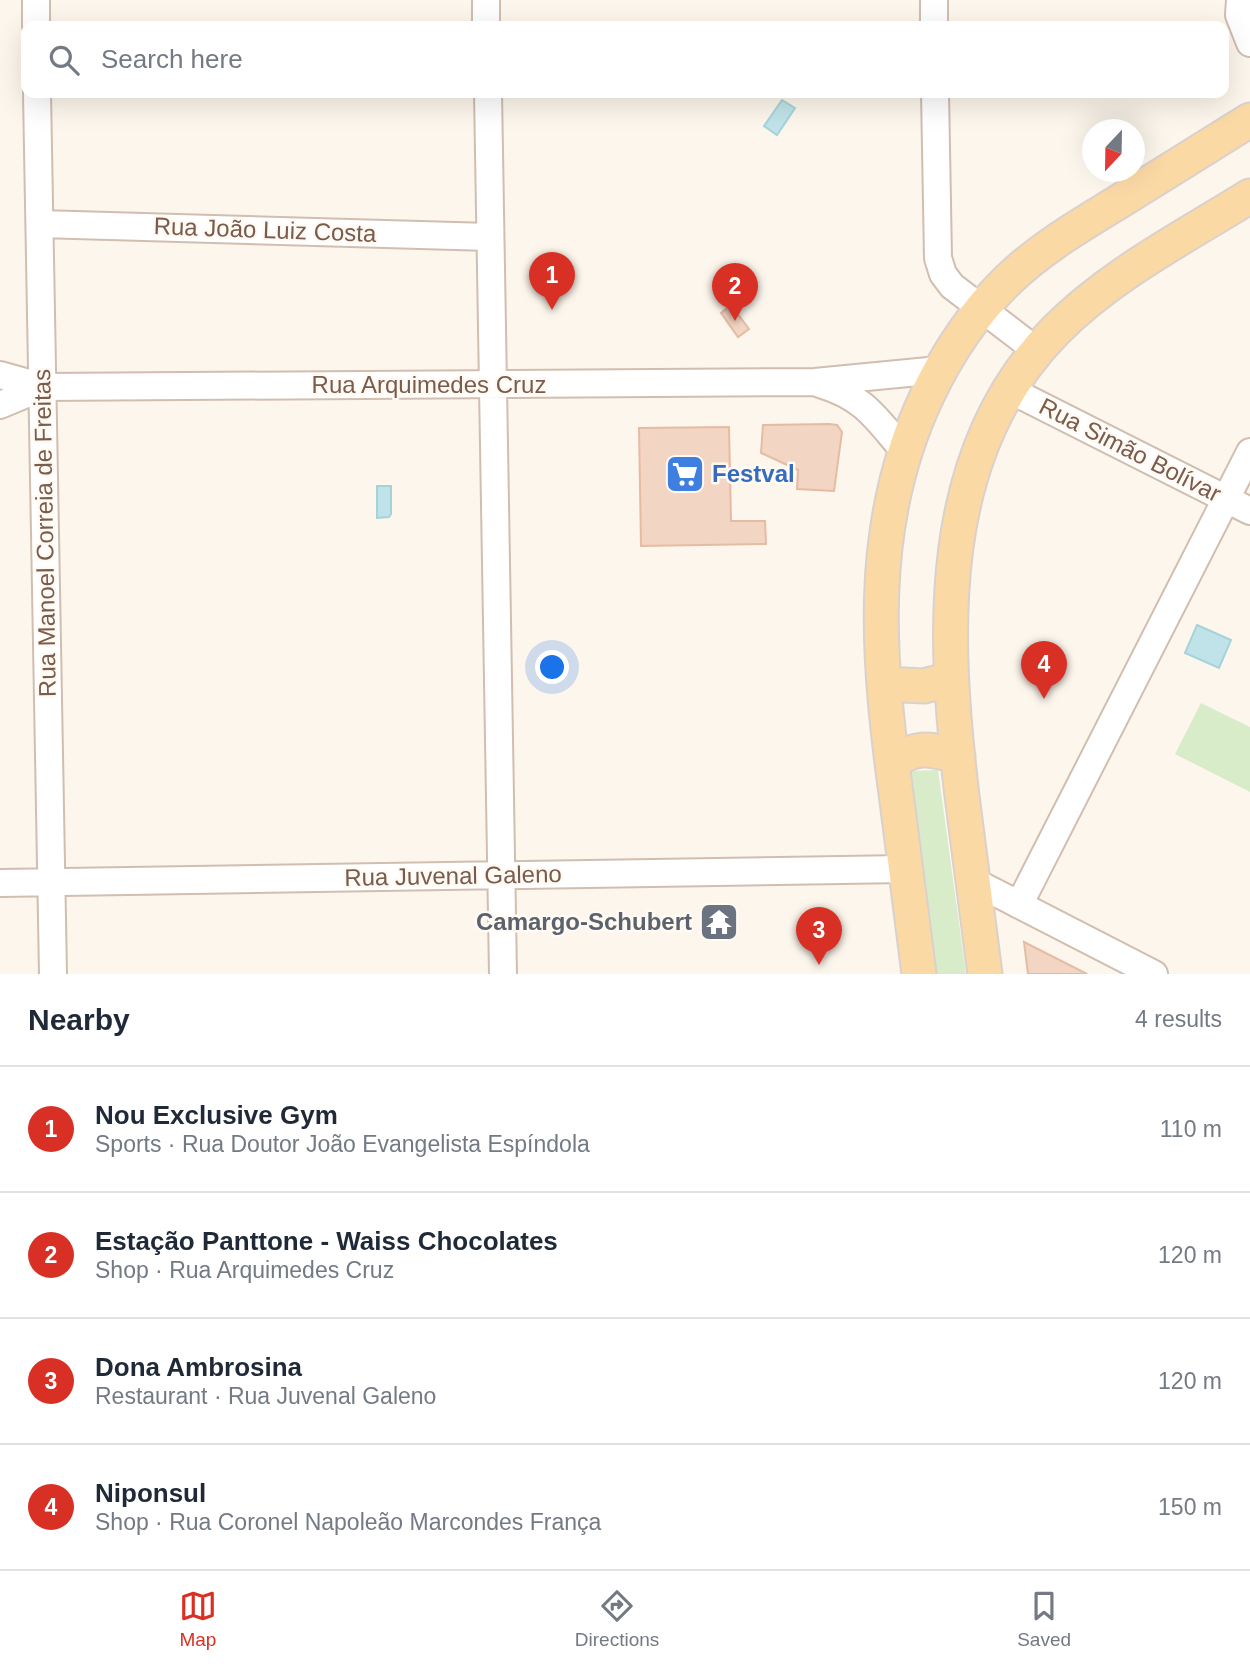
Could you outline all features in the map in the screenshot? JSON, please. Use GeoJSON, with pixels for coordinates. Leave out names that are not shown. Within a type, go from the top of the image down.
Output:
{"type":"FeatureCollection","features":[{"type":"Feature","properties":{"kind":"main road"},"geometry":{"type":"LineString","coordinates":[[919,974],[892,762],[880,633],[883,556],[888,517],[904,452],[939,370],[981,309],[1007,281],[1059,239],[1250,120]]}},
{"type":"Feature","properties":{"kind":"main road"},"geometry":{"type":"LineString","coordinates":[[985,974],[951,679],[951,606],[958,533],[977,453],[1010,390],[1037,351],[1055,331],[1104,288],[1250,196]]}},
{"type":"Feature","properties":{"kind":"main road"},"geometry":{"type":"LineString","coordinates":[[884,684],[924,686],[951,679]]}},
{"type":"Feature","properties":{"kind":"main road"},"geometry":{"type":"LineString","coordinates":[[892,762],[910,751],[920,750],[958,757]]}},
{"type":"Feature","properties":{"kind":"street"},"geometry":{"type":"LineString","coordinates":[[36,0],[36,21]]}},
{"type":"Feature","properties":{"kind":"street"},"geometry":{"type":"LineString","coordinates":[[486,0],[486,21]]}},
{"type":"Feature","properties":{"kind":"street"},"geometry":{"type":"LineString","coordinates":[[934,0],[934,21]]}},
{"type":"Feature","properties":{"kind":"street"},"geometry":{"type":"LineString","coordinates":[[1241,0],[1238,3],[1240,15],[1250,43]]}},
{"type":"Feature","properties":{"kind":"street","name":"Rua Manoel Correia de Freitas"},"geometry":{"type":"LineString","coordinates":[[37,98],[53,974]]}},
{"type":"Feature","properties":{"kind":"street"},"geometry":{"type":"LineString","coordinates":[[488,98],[503,974]]}},
{"type":"Feature","properties":{"kind":"street"},"geometry":{"type":"LineString","coordinates":[[936,98],[938,258],[943,274],[952,286],[1037,351]]}},
{"type":"Feature","properties":{"kind":"street","name":"Rua João Luiz Costa"},"geometry":{"type":"LineString","coordinates":[[40,224],[490,237]]}},
{"type":"Feature","properties":{"kind":"street","name":"Rua Arquimedes Cruz"},"geometry":{"type":"LineString","coordinates":[[43,387],[815,382],[939,370]]}},
{"type":"Feature","properties":{"kind":"street"},"geometry":{"type":"LineString","coordinates":[[0,375],[43,387]]}},
{"type":"Feature","properties":{"kind":"street","name":"Rua Arquimedes Cruz"},"geometry":{"type":"LineString","coordinates":[[815,382],[842,390],[858,399],[904,452]]}},
{"type":"Feature","properties":{"kind":"street"},"geometry":{"type":"LineString","coordinates":[[0,405],[43,387]]}},
{"type":"Feature","properties":{"kind":"street","name":"Rua Simão Bolívar"},"geometry":{"type":"LineString","coordinates":[[1010,390],[1250,511]]}},
{"type":"Feature","properties":{"kind":"street"},"geometry":{"type":"LineString","coordinates":[[1019,905],[1250,452]]}},
{"type":"Feature","properties":{"kind":"street","name":"Rua Juvenal Galeno"},"geometry":{"type":"LineString","coordinates":[[0,883],[905,869]]}},
{"type":"Feature","properties":{"kind":"street"},"geometry":{"type":"LineString","coordinates":[[973,881],[1154,974]]}},
{"type":"Feature","properties":{"kind":"green space"},"geometry":{"type":"Polygon","coordinates":[[[1201,703],[1250,727],[1250,792],[1175,754],[1201,703]]]}},
{"type":"Feature","properties":{"kind":"green space"},"geometry":{"type":"Polygon","coordinates":[[[938,770],[966,974],[936,974],[908,771],[938,770]]]}},
{"type":"Feature","properties":{"kind":"water"},"geometry":{"type":"Polygon","coordinates":[[[782,100],[795,108],[777,135],[764,126],[782,100]]]}},
{"type":"Feature","properties":{"kind":"water"},"geometry":{"type":"Polygon","coordinates":[[[377,486],[391,486],[389,517],[377,518],[377,486]]]}},
{"type":"Feature","properties":{"kind":"water"},"geometry":{"type":"Polygon","coordinates":[[[1197,625],[1231,640],[1219,668],[1185,653],[1197,625]]]}},
{"type":"Feature","properties":{"kind":"building"},"geometry":{"type":"Polygon","coordinates":[[[731,305],[749,329],[738,337],[721,313],[731,305]]]}},
{"type":"Feature","properties":{"kind":"building"},"geometry":{"type":"Polygon","coordinates":[[[763,425],[837,425],[842,432],[834,491],[797,489],[798,470],[761,453],[763,425]]]}},
{"type":"Feature","properties":{"kind":"building","name":"Festval"},"geometry":{"type":"Polygon","coordinates":[[[729,427],[731,521],[765,521],[766,544],[641,546],[639,428],[729,427]]]}},
{"type":"Feature","properties":{"kind":"building"},"geometry":{"type":"Polygon","coordinates":[[[1024,942],[1087,974],[1028,974],[1024,942]]]}},
{"type":"Feature","properties":{"kind":"place","name":"Nou Exclusive Gym"},"geometry":{"type":"Point","coordinates":[552,310]}},
{"type":"Feature","properties":{"kind":"place","name":"Estação Panttone - Waiss Chocolates"},"geometry":{"type":"Point","coordinates":[735,321]}},
{"type":"Feature","properties":{"kind":"place","name":"Festval"},"geometry":{"type":"Point","coordinates":[685,474]}},
{"type":"Feature","properties":{"kind":"place","name":"Niponsul"},"geometry":{"type":"Point","coordinates":[1044,699]}},
{"type":"Feature","properties":{"kind":"place","name":"Camargo-Schubert"},"geometry":{"type":"Point","coordinates":[719,922]}},
{"type":"Feature","properties":{"kind":"place","name":"Dona Ambrosina"},"geometry":{"type":"Point","coordinates":[819,965]}}]}
